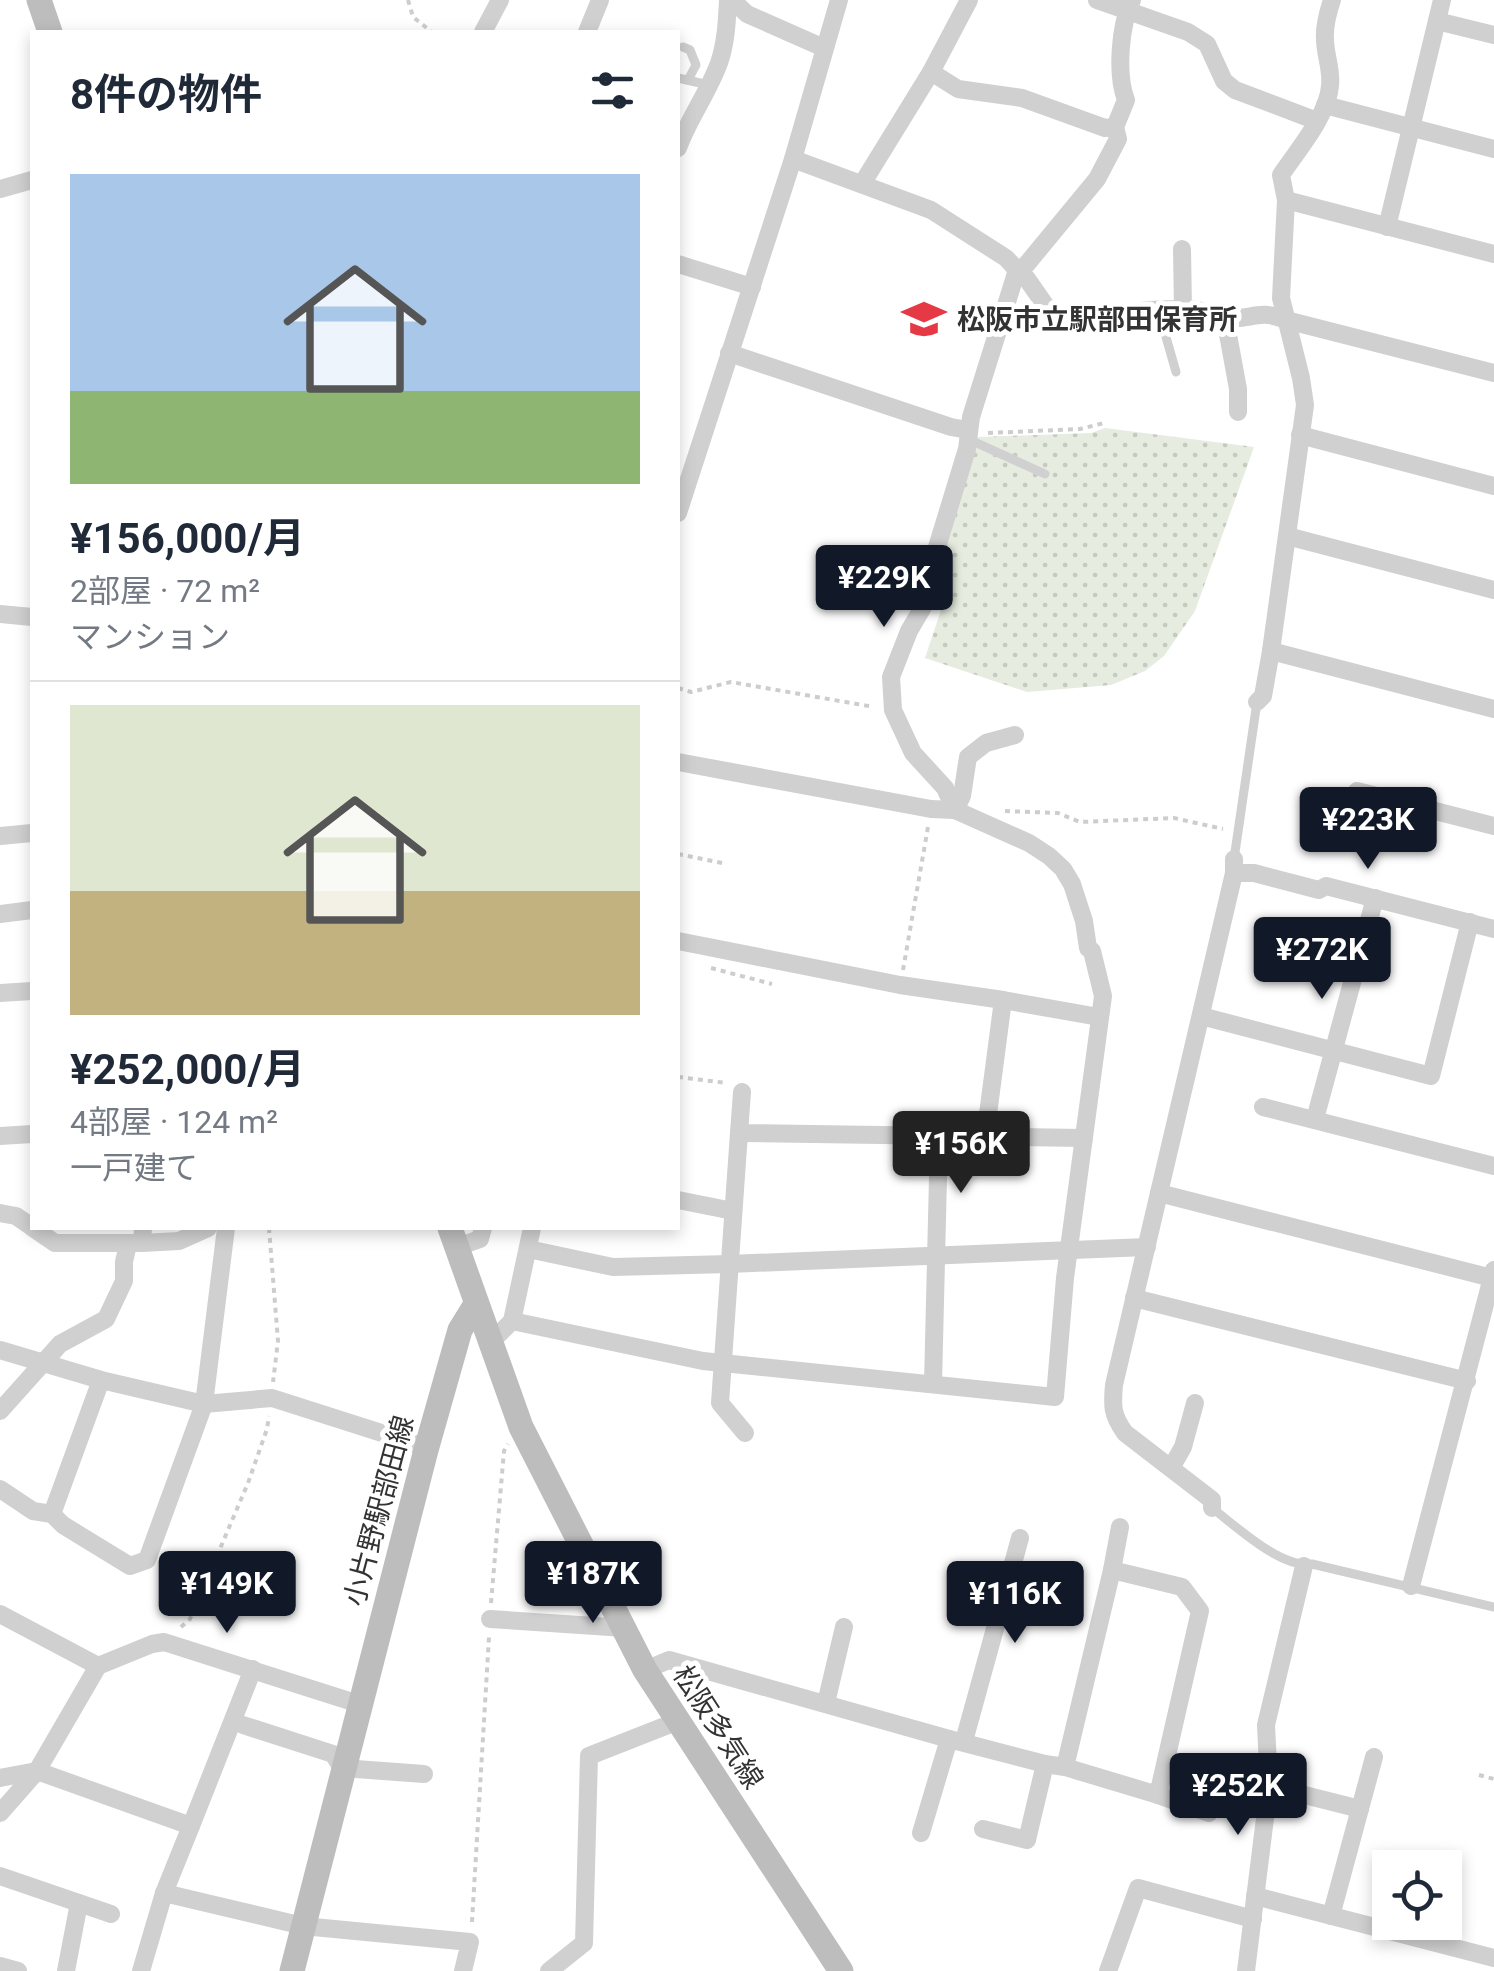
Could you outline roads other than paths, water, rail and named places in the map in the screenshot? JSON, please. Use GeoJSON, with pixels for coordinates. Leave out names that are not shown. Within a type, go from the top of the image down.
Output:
{"type":"FeatureCollection","features":[{"type":"Feature","properties":{"kind":"main road"},"geometry":{"type":"LineString","coordinates":[[40,0],[49,30]]}},
{"type":"Feature","properties":{"kind":"main road","name":"松阪多気線"},"geometry":{"type":"LineString","coordinates":[[454,1237],[521,1426],[645,1670],[841,1971]]}},
{"type":"Feature","properties":{"kind":"main road","name":"小片野駅部田線"},"geometry":{"type":"LineString","coordinates":[[292,1971],[426,1450],[460,1330],[476,1304]]}},
{"type":"Feature","properties":{"kind":"street"},"geometry":{"type":"LineString","coordinates":[[484,30],[500,0]]}},
{"type":"Feature","properties":{"kind":"street"},"geometry":{"type":"LineString","coordinates":[[588,30],[600,0]]}},
{"type":"Feature","properties":{"kind":"street"},"geometry":{"type":"LineString","coordinates":[[730,0],[747,14],[824,48]]}},
{"type":"Feature","properties":{"kind":"street"},"geometry":{"type":"LineString","coordinates":[[680,142],[719,62],[730,0]]}},
{"type":"Feature","properties":{"kind":"street"},"geometry":{"type":"LineString","coordinates":[[680,507],[793,159],[840,0]]}},
{"type":"Feature","properties":{"kind":"street"},"geometry":{"type":"LineString","coordinates":[[862,184],[931,72],[969,0]]}},
{"type":"Feature","properties":{"kind":"street"},"geometry":{"type":"LineString","coordinates":[[1097,0],[1130,5],[1207,44],[1224,81],[1236,90],[1321,113],[1412,126],[1494,149]]}},
{"type":"Feature","properties":{"kind":"street"},"geometry":{"type":"LineString","coordinates":[[1256,702],[1263,696],[1271,651],[1305,405],[1280,283],[1286,200],[1281,176],[1321,113],[1330,88],[1330,64],[1324,41],[1332,0]]}},
{"type":"Feature","properties":{"kind":"street"},"geometry":{"type":"LineString","coordinates":[[1387,226],[1442,0]]}},
{"type":"Feature","properties":{"kind":"street"},"geometry":{"type":"LineString","coordinates":[[955,810],[945,788],[913,754],[893,710],[890,688],[896,662],[923,607],[934,556],[968,448],[968,434],[1017,270],[1026,265],[1097,179],[1118,138],[1116,128],[1126,100],[1121,87],[1123,22],[1130,5]]}},
{"type":"Feature","properties":{"kind":"street"},"geometry":{"type":"LineString","coordinates":[[726,27],[731,20],[747,14]]}},
{"type":"Feature","properties":{"kind":"street"},"geometry":{"type":"LineString","coordinates":[[1437,20],[1494,36]]}},
{"type":"Feature","properties":{"kind":"street"},"geometry":{"type":"LineString","coordinates":[[931,72],[958,89],[1022,98],[1105,128],[1116,128]]}},
{"type":"Feature","properties":{"kind":"street"},"geometry":{"type":"LineString","coordinates":[[793,159],[931,210],[1006,258],[1027,278],[1050,312],[1087,320],[1183,309],[1225,318],[1270,314],[1494,373]]}},
{"type":"Feature","properties":{"kind":"street"},"geometry":{"type":"LineString","coordinates":[[0,189],[30,181]]}},
{"type":"Feature","properties":{"kind":"street"},"geometry":{"type":"LineString","coordinates":[[1286,200],[1494,254]]}},
{"type":"Feature","properties":{"kind":"street"},"geometry":{"type":"LineString","coordinates":[[1182,249],[1183,309]]}},
{"type":"Feature","properties":{"kind":"street"},"geometry":{"type":"LineString","coordinates":[[680,265],[752,287]]}},
{"type":"Feature","properties":{"kind":"street"},"geometry":{"type":"LineString","coordinates":[[1225,318],[1238,389],[1238,412]]}},
{"type":"Feature","properties":{"kind":"street"},"geometry":{"type":"LineString","coordinates":[[729,353],[968,434]]}},
{"type":"Feature","properties":{"kind":"street"},"geometry":{"type":"LineString","coordinates":[[1300,436],[1494,486]]}},
{"type":"Feature","properties":{"kind":"street"},"geometry":{"type":"LineString","coordinates":[[1287,536],[1494,590]]}},
{"type":"Feature","properties":{"kind":"street"},"geometry":{"type":"LineString","coordinates":[[0,614],[30,617]]}},
{"type":"Feature","properties":{"kind":"street"},"geometry":{"type":"LineString","coordinates":[[1271,651],[1494,709]]}},
{"type":"Feature","properties":{"kind":"street"},"geometry":{"type":"LineString","coordinates":[[955,810],[962,796],[968,757],[986,743],[1015,735]]}},
{"type":"Feature","properties":{"kind":"street"},"geometry":{"type":"LineString","coordinates":[[512,1321],[722,1364],[1055,1397],[1065,1278],[1103,996],[1079,904],[1063,869],[1029,844],[955,810],[931,809],[680,762]]}},
{"type":"Feature","properties":{"kind":"street"},"geometry":{"type":"LineString","coordinates":[[1357,791],[1494,826]]}},
{"type":"Feature","properties":{"kind":"street"},"geometry":{"type":"LineString","coordinates":[[0,836],[30,833]]}},
{"type":"Feature","properties":{"kind":"street"},"geometry":{"type":"LineString","coordinates":[[1212,1508],[1212,1500],[1125,1433],[1112,1406],[1234,866],[1319,890],[1326,886],[1494,929]]}},
{"type":"Feature","properties":{"kind":"street"},"geometry":{"type":"LineString","coordinates":[[1314,1119],[1375,898]]}},
{"type":"Feature","properties":{"kind":"street"},"geometry":{"type":"LineString","coordinates":[[0,914],[30,910]]}},
{"type":"Feature","properties":{"kind":"street"},"geometry":{"type":"LineString","coordinates":[[1200,1016],[1431,1076],[1470,922]]}},
{"type":"Feature","properties":{"kind":"street"},"geometry":{"type":"LineString","coordinates":[[680,941],[900,985],[1099,1017]]}},
{"type":"Feature","properties":{"kind":"street"},"geometry":{"type":"LineString","coordinates":[[0,993],[30,993]]}},
{"type":"Feature","properties":{"kind":"street"},"geometry":{"type":"LineString","coordinates":[[985,1136],[1003,1000]]}},
{"type":"Feature","properties":{"kind":"street"},"geometry":{"type":"LineString","coordinates":[[742,1088],[720,1403],[745,1433]]}},
{"type":"Feature","properties":{"kind":"street"},"geometry":{"type":"LineString","coordinates":[[1263,1106],[1494,1166]]}},
{"type":"Feature","properties":{"kind":"street"},"geometry":{"type":"LineString","coordinates":[[738,1133],[1084,1138]]}},
{"type":"Feature","properties":{"kind":"street"},"geometry":{"type":"LineString","coordinates":[[0,1136],[30,1134]]}},
{"type":"Feature","properties":{"kind":"street"},"geometry":{"type":"LineString","coordinates":[[933,1384],[939,1136]]}},
{"type":"Feature","properties":{"kind":"street"},"geometry":{"type":"LineString","coordinates":[[1159,1193],[1493,1273],[1411,1586]]}},
{"type":"Feature","properties":{"kind":"street"},"geometry":{"type":"LineString","coordinates":[[680,1200],[733,1211]]}},
{"type":"Feature","properties":{"kind":"street"},"geometry":{"type":"LineString","coordinates":[[0,1213],[16,1216],[30,1225]]}},
{"type":"Feature","properties":{"kind":"street"},"geometry":{"type":"LineString","coordinates":[[37,1230],[55,1243],[138,1238],[179,1241],[204,1230]]}},
{"type":"Feature","properties":{"kind":"street"},"geometry":{"type":"LineString","coordinates":[[0,1490],[33,1511],[52,1514],[63,1525],[130,1566],[148,1560],[204,1404],[226,1230]]}},
{"type":"Feature","properties":{"kind":"street"},"geometry":{"type":"LineString","coordinates":[[454,1237],[480,1239],[482,1230]]}},
{"type":"Feature","properties":{"kind":"street"},"geometry":{"type":"LineString","coordinates":[[492,1340],[512,1321],[532,1230]]}},
{"type":"Feature","properties":{"kind":"street"},"geometry":{"type":"LineString","coordinates":[[0,1411],[60,1344],[106,1319],[124,1281],[124,1262],[138,1238]]}},
{"type":"Feature","properties":{"kind":"street"},"geometry":{"type":"LineString","coordinates":[[528,1249],[612,1267],[1147,1247]]}},
{"type":"Feature","properties":{"kind":"street"},"geometry":{"type":"LineString","coordinates":[[1134,1298],[1466,1381]]}},
{"type":"Feature","properties":{"kind":"street"},"geometry":{"type":"LineString","coordinates":[[0,1350],[101,1380],[204,1404],[272,1398],[426,1450]]}},
{"type":"Feature","properties":{"kind":"street"},"geometry":{"type":"LineString","coordinates":[[52,1514],[101,1380]]}},
{"type":"Feature","properties":{"kind":"street"},"geometry":{"type":"LineString","coordinates":[[1170,1468],[1183,1447],[1195,1403]]}},
{"type":"Feature","properties":{"kind":"street"},"geometry":{"type":"LineString","coordinates":[[1065,1766],[1120,1527]]}},
{"type":"Feature","properties":{"kind":"street"},"geometry":{"type":"LineString","coordinates":[[921,1833],[956,1740],[1020,1538]]}},
{"type":"Feature","properties":{"kind":"street"},"geometry":{"type":"LineString","coordinates":[[1246,1971],[1268,1786],[1266,1725],[1304,1566]]}},
{"type":"Feature","properties":{"kind":"street"},"geometry":{"type":"LineString","coordinates":[[1112,1570],[1182,1586],[1200,1611],[1158,1795]]}},
{"type":"Feature","properties":{"kind":"street"},"geometry":{"type":"LineString","coordinates":[[0,1614],[98,1666]]}},
{"type":"Feature","properties":{"kind":"street"},"geometry":{"type":"LineString","coordinates":[[490,1619],[625,1628]]}},
{"type":"Feature","properties":{"kind":"street"},"geometry":{"type":"LineString","coordinates":[[826,1703],[844,1627]]}},
{"type":"Feature","properties":{"kind":"street"},"geometry":{"type":"LineString","coordinates":[[0,1813],[37,1771],[98,1666],[152,1644],[164,1642],[359,1704]]}},
{"type":"Feature","properties":{"kind":"street"},"geometry":{"type":"LineString","coordinates":[[645,1670],[669,1660],[1045,1764],[1065,1766],[1209,1813]]}},
{"type":"Feature","properties":{"kind":"street"},"geometry":{"type":"LineString","coordinates":[[141,1971],[164,1893],[253,1669]]}},
{"type":"Feature","properties":{"kind":"street"},"geometry":{"type":"LineString","coordinates":[[550,1971],[584,1943],[589,1756],[678,1721]]}},
{"type":"Feature","properties":{"kind":"street"},"geometry":{"type":"LineString","coordinates":[[243,1725],[334,1754],[342,1768],[424,1774]]}},
{"type":"Feature","properties":{"kind":"street"},"geometry":{"type":"LineString","coordinates":[[1332,1916],[1374,1757]]}},
{"type":"Feature","properties":{"kind":"street"},"geometry":{"type":"LineString","coordinates":[[984,1828],[1027,1840],[1045,1764]]}},
{"type":"Feature","properties":{"kind":"street"},"geometry":{"type":"LineString","coordinates":[[0,1778],[37,1771],[191,1826]]}},
{"type":"Feature","properties":{"kind":"street"},"geometry":{"type":"LineString","coordinates":[[1268,1786],[1360,1809]]}},
{"type":"Feature","properties":{"kind":"street"},"geometry":{"type":"LineString","coordinates":[[0,1876],[112,1914]]}},
{"type":"Feature","properties":{"kind":"street"},"geometry":{"type":"LineString","coordinates":[[1108,1971],[1138,1888],[1253,1918]]}},
{"type":"Feature","properties":{"kind":"street"},"geometry":{"type":"LineString","coordinates":[[164,1893],[303,1926],[470,1942],[463,1971]]}},
{"type":"Feature","properties":{"kind":"street"},"geometry":{"type":"LineString","coordinates":[[1255,1896],[1486,1962]]}},
{"type":"Feature","properties":{"kind":"street"},"geometry":{"type":"LineString","coordinates":[[66,1971],[79,1904]]}},
{"type":"Feature","properties":{"kind":"street"},"geometry":{"type":"LineString","coordinates":[[0,1966],[18,1971]]}},
{"type":"Feature","properties":{"kind":"lane"},"geometry":{"type":"LineString","coordinates":[[682,47],[690,50],[696,65],[683,79],[709,85]]}},
{"type":"Feature","properties":{"kind":"lane"},"geometry":{"type":"LineString","coordinates":[[1107,319],[1129,324],[1162,323],[1176,372]]}},
{"type":"Feature","properties":{"kind":"lane"},"geometry":{"type":"LineString","coordinates":[[968,434],[1044,474]]}},
{"type":"Feature","properties":{"kind":"lane"},"geometry":{"type":"LineString","coordinates":[[1234,866],[1256,702]]}},
{"type":"Feature","properties":{"kind":"lane"},"geometry":{"type":"LineString","coordinates":[[1212,1508],[1268,1551],[1304,1566],[1312,1564],[1494,1607]]}},
{"type":"Feature","properties":{"kind":"place","name":"松阪市立駅部田保育所"},"geometry":{"type":"Point","coordinates":[924,319]}}]}
